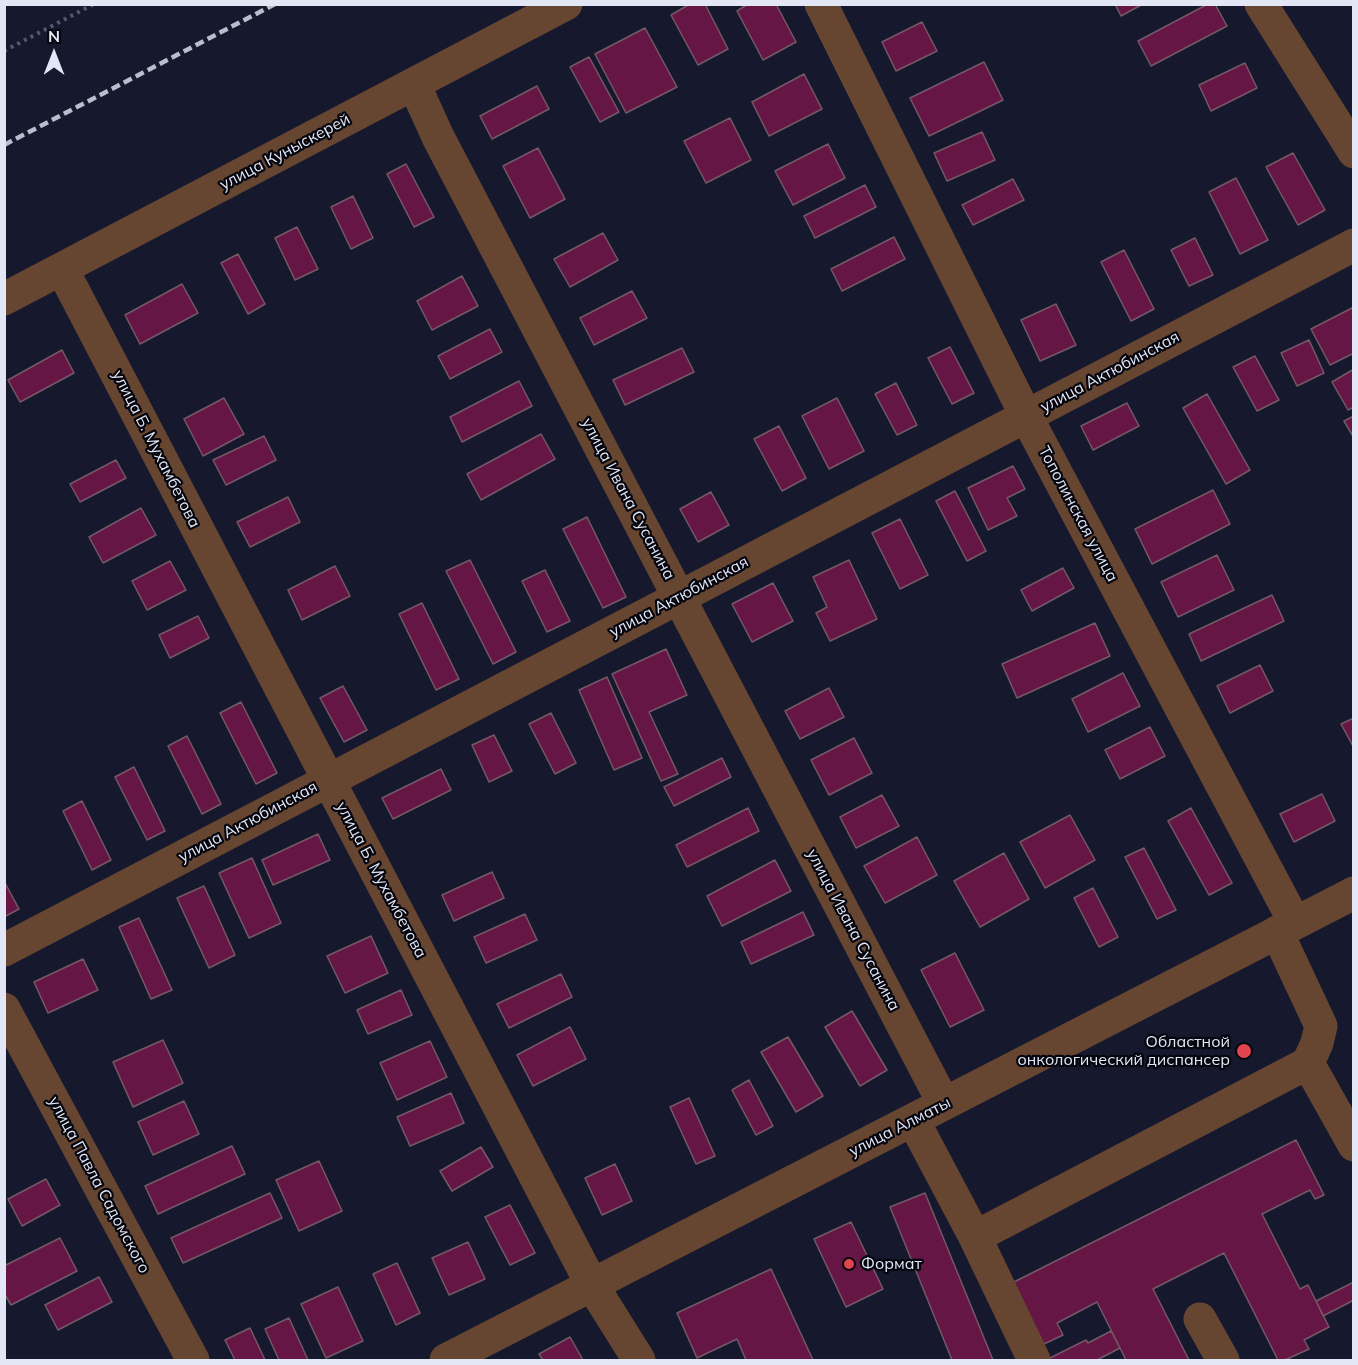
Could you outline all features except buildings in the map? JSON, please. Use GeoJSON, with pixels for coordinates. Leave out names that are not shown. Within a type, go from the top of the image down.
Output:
{"type":"FeatureCollection","features":[{"type":"Feature","properties":{"kind":"street","name":"улица Куныскерей"},"geometry":{"type":"LineString","coordinates":[[4,299],[566,4]]}},
{"type":"Feature","properties":{"kind":"street","name":"Тополинская улица"},"geometry":{"type":"LineString","coordinates":[[821,4],[1026,416],[1286,928],[1321,1026],[1317,1043],[1308,1063]]}},
{"type":"Feature","properties":{"kind":"street"},"geometry":{"type":"LineString","coordinates":[[1261,4],[1353,152]]}},
{"type":"Feature","properties":{"kind":"street","name":"улица Ивана Сусанина"},"geometry":{"type":"LineString","coordinates":[[414,84],[438,137],[944,1104]]}},
{"type":"Feature","properties":{"kind":"street","name":"улица Актюбинская"},"geometry":{"type":"LineString","coordinates":[[4,950],[1353,245]]}},
{"type":"Feature","properties":{"kind":"street","name":"улица Б. Мухамбетова"},"geometry":{"type":"LineString","coordinates":[[62,268],[592,1285],[639,1360]]}},
{"type":"Feature","properties":{"kind":"street","name":"улица Алматы"},"geometry":{"type":"LineString","coordinates":[[446,1360],[1353,893]]}},
{"type":"Feature","properties":{"kind":"street","name":"улица Павла Садомского"},"geometry":{"type":"LineString","coordinates":[[4,1009],[193,1360]]}},
{"type":"Feature","properties":{"kind":"street"},"geometry":{"type":"LineString","coordinates":[[975,1237],[1308,1063],[1353,1144]]}},
{"type":"Feature","properties":{"kind":"street"},"geometry":{"type":"LineString","coordinates":[[913,1120],[975,1237],[1034,1360]]}},
{"type":"Feature","properties":{"kind":"street"},"geometry":{"type":"LineString","coordinates":[[1200,1319],[1223,1360]]}},
{"type":"Feature","properties":{"kind":"path"},"geometry":{"type":"LineString","coordinates":[[4,51],[94,4]]}},
{"type":"Feature","properties":{"kind":"railway"},"geometry":{"type":"LineString","coordinates":[[4,145],[275,4]]}},
{"type":"Feature","properties":{"kind":"place","name":"Областной онкологический диспансер"},"geometry":{"type":"Point","coordinates":[1244,1051]}},
{"type":"Feature","properties":{"kind":"place","name":"Формат"},"geometry":{"type":"Point","coordinates":[849,1264]}}]}
